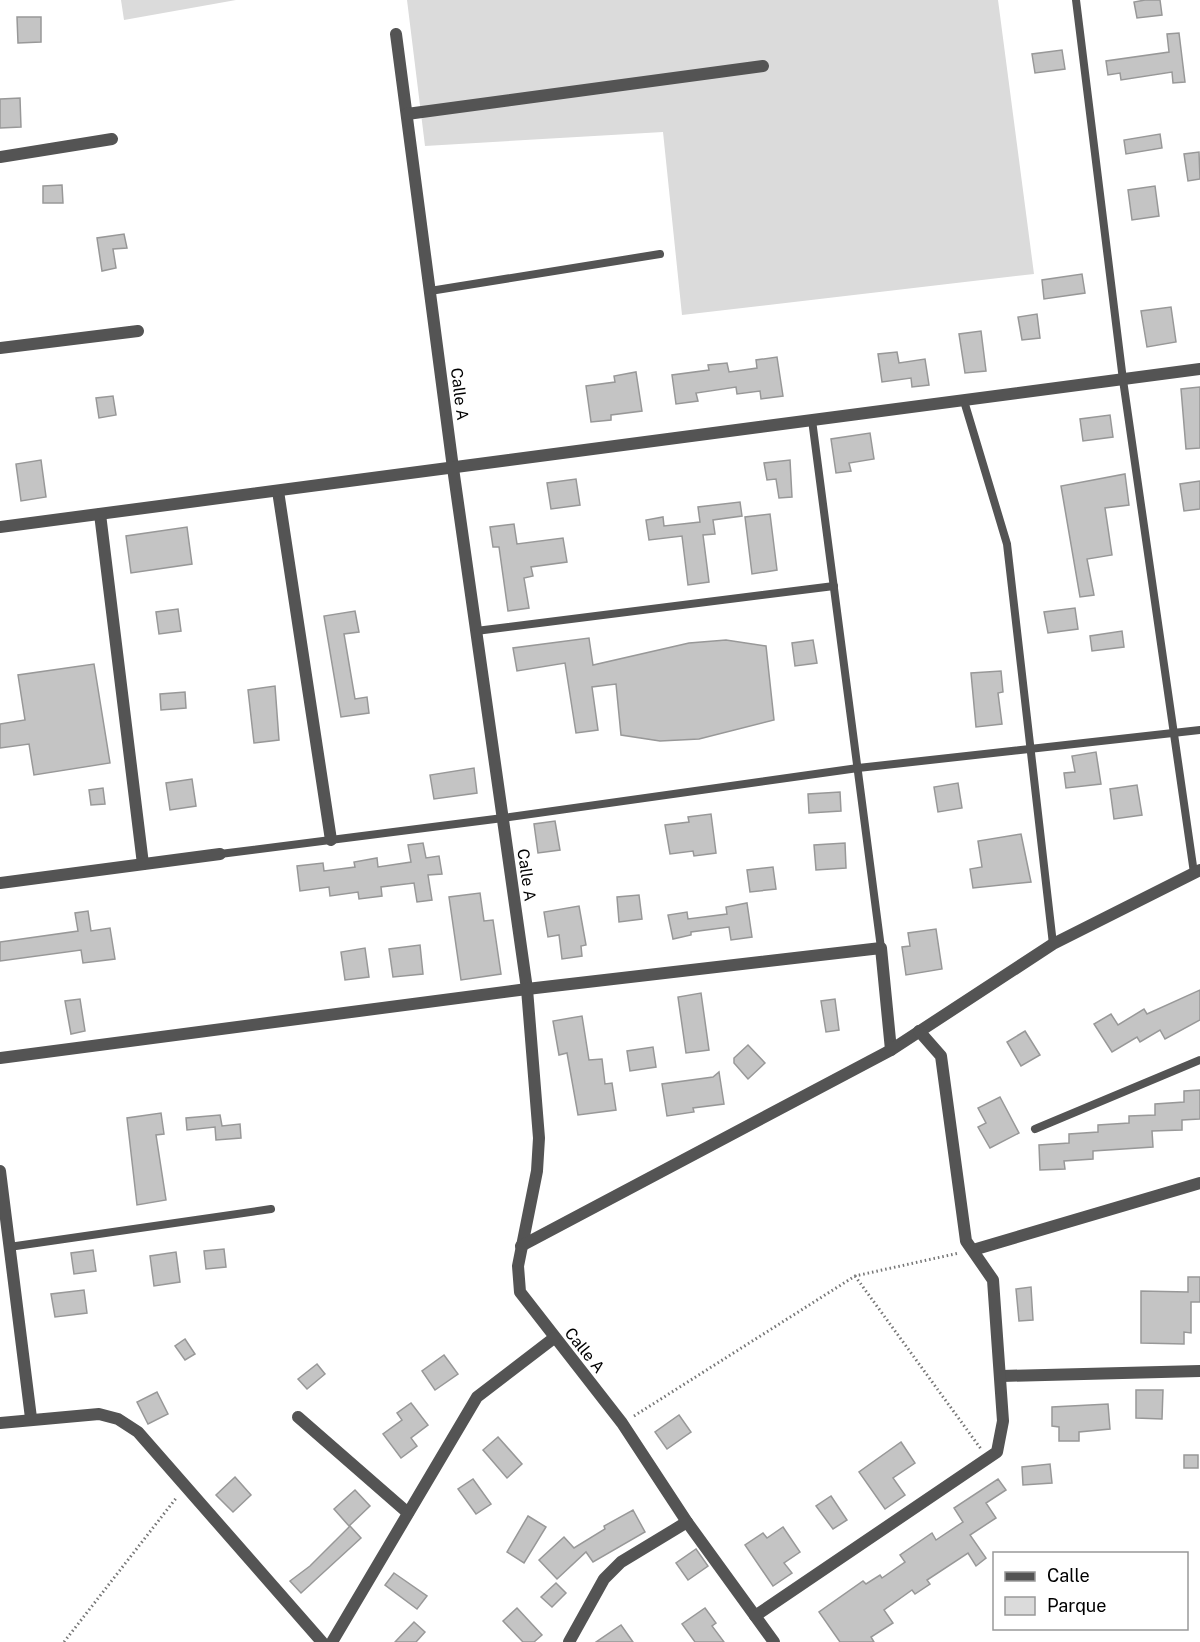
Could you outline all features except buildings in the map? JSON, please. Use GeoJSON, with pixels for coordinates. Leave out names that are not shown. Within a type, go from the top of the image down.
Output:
{"type":"FeatureCollection","features":[{"type":"Feature","properties":{"kind":"street","name":"Calle A"},"geometry":{"type":"LineString","coordinates":[[396,34],[453,468],[527,989],[539,1138],[537,1171],[518,1266],[520,1292],[622,1423],[687,1522],[774,1642]]}},
{"type":"Feature","properties":{"kind":"street"},"geometry":{"type":"LineString","coordinates":[[407,114],[763,66]]}},
{"type":"Feature","properties":{"kind":"street"},"geometry":{"type":"LineString","coordinates":[[0,157],[112,139]]}},
{"type":"Feature","properties":{"kind":"street"},"geometry":{"type":"LineString","coordinates":[[0,348],[138,332]]}},
{"type":"Feature","properties":{"kind":"street"},"geometry":{"type":"LineString","coordinates":[[0,527],[1200,369]]}},
{"type":"Feature","properties":{"kind":"street"},"geometry":{"type":"LineString","coordinates":[[278,491],[331,840]]}},
{"type":"Feature","properties":{"kind":"street"},"geometry":{"type":"LineString","coordinates":[[99,514],[142,864]]}},
{"type":"Feature","properties":{"kind":"street"},"geometry":{"type":"LineString","coordinates":[[0,883],[220,854]]}},
{"type":"Feature","properties":{"kind":"street"},"geometry":{"type":"LineString","coordinates":[[521,1246],[891,1050],[1053,944],[1197,872]]}},
{"type":"Feature","properties":{"kind":"street"},"geometry":{"type":"LineString","coordinates":[[0,1058],[527,989],[882,948],[891,1050]]}},
{"type":"Feature","properties":{"kind":"street"},"geometry":{"type":"LineString","coordinates":[[755,1616],[997,1452],[1001,1440],[1002,1376],[993,1280],[966,1241],[941,1056],[919,1031]]}},
{"type":"Feature","properties":{"kind":"street"},"geometry":{"type":"LineString","coordinates":[[0,1171],[5,1247],[31,1419]]}},
{"type":"Feature","properties":{"kind":"street"},"geometry":{"type":"LineString","coordinates":[[973,1250],[1200,1183]]}},
{"type":"Feature","properties":{"kind":"street"},"geometry":{"type":"LineString","coordinates":[[332,1642],[477,1397],[554,1338]]}},
{"type":"Feature","properties":{"kind":"street"},"geometry":{"type":"LineString","coordinates":[[1002,1376],[1200,1371]]}},
{"type":"Feature","properties":{"kind":"street"},"geometry":{"type":"LineString","coordinates":[[0,1423],[99,1414],[118,1419],[138,1432],[322,1642]]}},
{"type":"Feature","properties":{"kind":"street"},"geometry":{"type":"LineString","coordinates":[[298,1417],[408,1513]]}},
{"type":"Feature","properties":{"kind":"street"},"geometry":{"type":"LineString","coordinates":[[569,1642],[604,1579],[621,1562],[687,1522]]}},
{"type":"Feature","properties":{"kind":"lane"},"geometry":{"type":"LineString","coordinates":[[1076,0],[1124,380],[1174,733],[1197,872]]}},
{"type":"Feature","properties":{"kind":"lane"},"geometry":{"type":"LineString","coordinates":[[430,291],[660,254]]}},
{"type":"Feature","properties":{"kind":"lane"},"geometry":{"type":"LineString","coordinates":[[964,401],[1007,544],[1053,944]]}},
{"type":"Feature","properties":{"kind":"lane"},"geometry":{"type":"LineString","coordinates":[[813,420],[882,948]]}},
{"type":"Feature","properties":{"kind":"lane"},"geometry":{"type":"LineString","coordinates":[[476,631],[834,586]]}},
{"type":"Feature","properties":{"kind":"lane"},"geometry":{"type":"LineString","coordinates":[[220,854],[503,818],[858,768],[1200,730]]}},
{"type":"Feature","properties":{"kind":"lane"},"geometry":{"type":"LineString","coordinates":[[1035,1129],[1200,1060]]}},
{"type":"Feature","properties":{"kind":"lane"},"geometry":{"type":"LineString","coordinates":[[5,1247],[271,1209]]}},
{"type":"Feature","properties":{"kind":"path"},"geometry":{"type":"LineString","coordinates":[[622,1423],[855,1275],[973,1250]]}},
{"type":"Feature","properties":{"kind":"path"},"geometry":{"type":"LineString","coordinates":[[855,1275],[988,1458]]}},
{"type":"Feature","properties":{"kind":"path"},"geometry":{"type":"LineString","coordinates":[[64,1642],[185,1486]]}},
{"type":"Feature","properties":{"kind":"green space"},"geometry":{"type":"Polygon","coordinates":[[[121,0],[236,0],[124,20],[121,0]]]}},
{"type":"Feature","properties":{"kind":"green space"},"geometry":{"type":"Polygon","coordinates":[[[407,0],[998,0],[1034,274],[682,315],[663,132],[425,146],[407,0]]]}}]}
